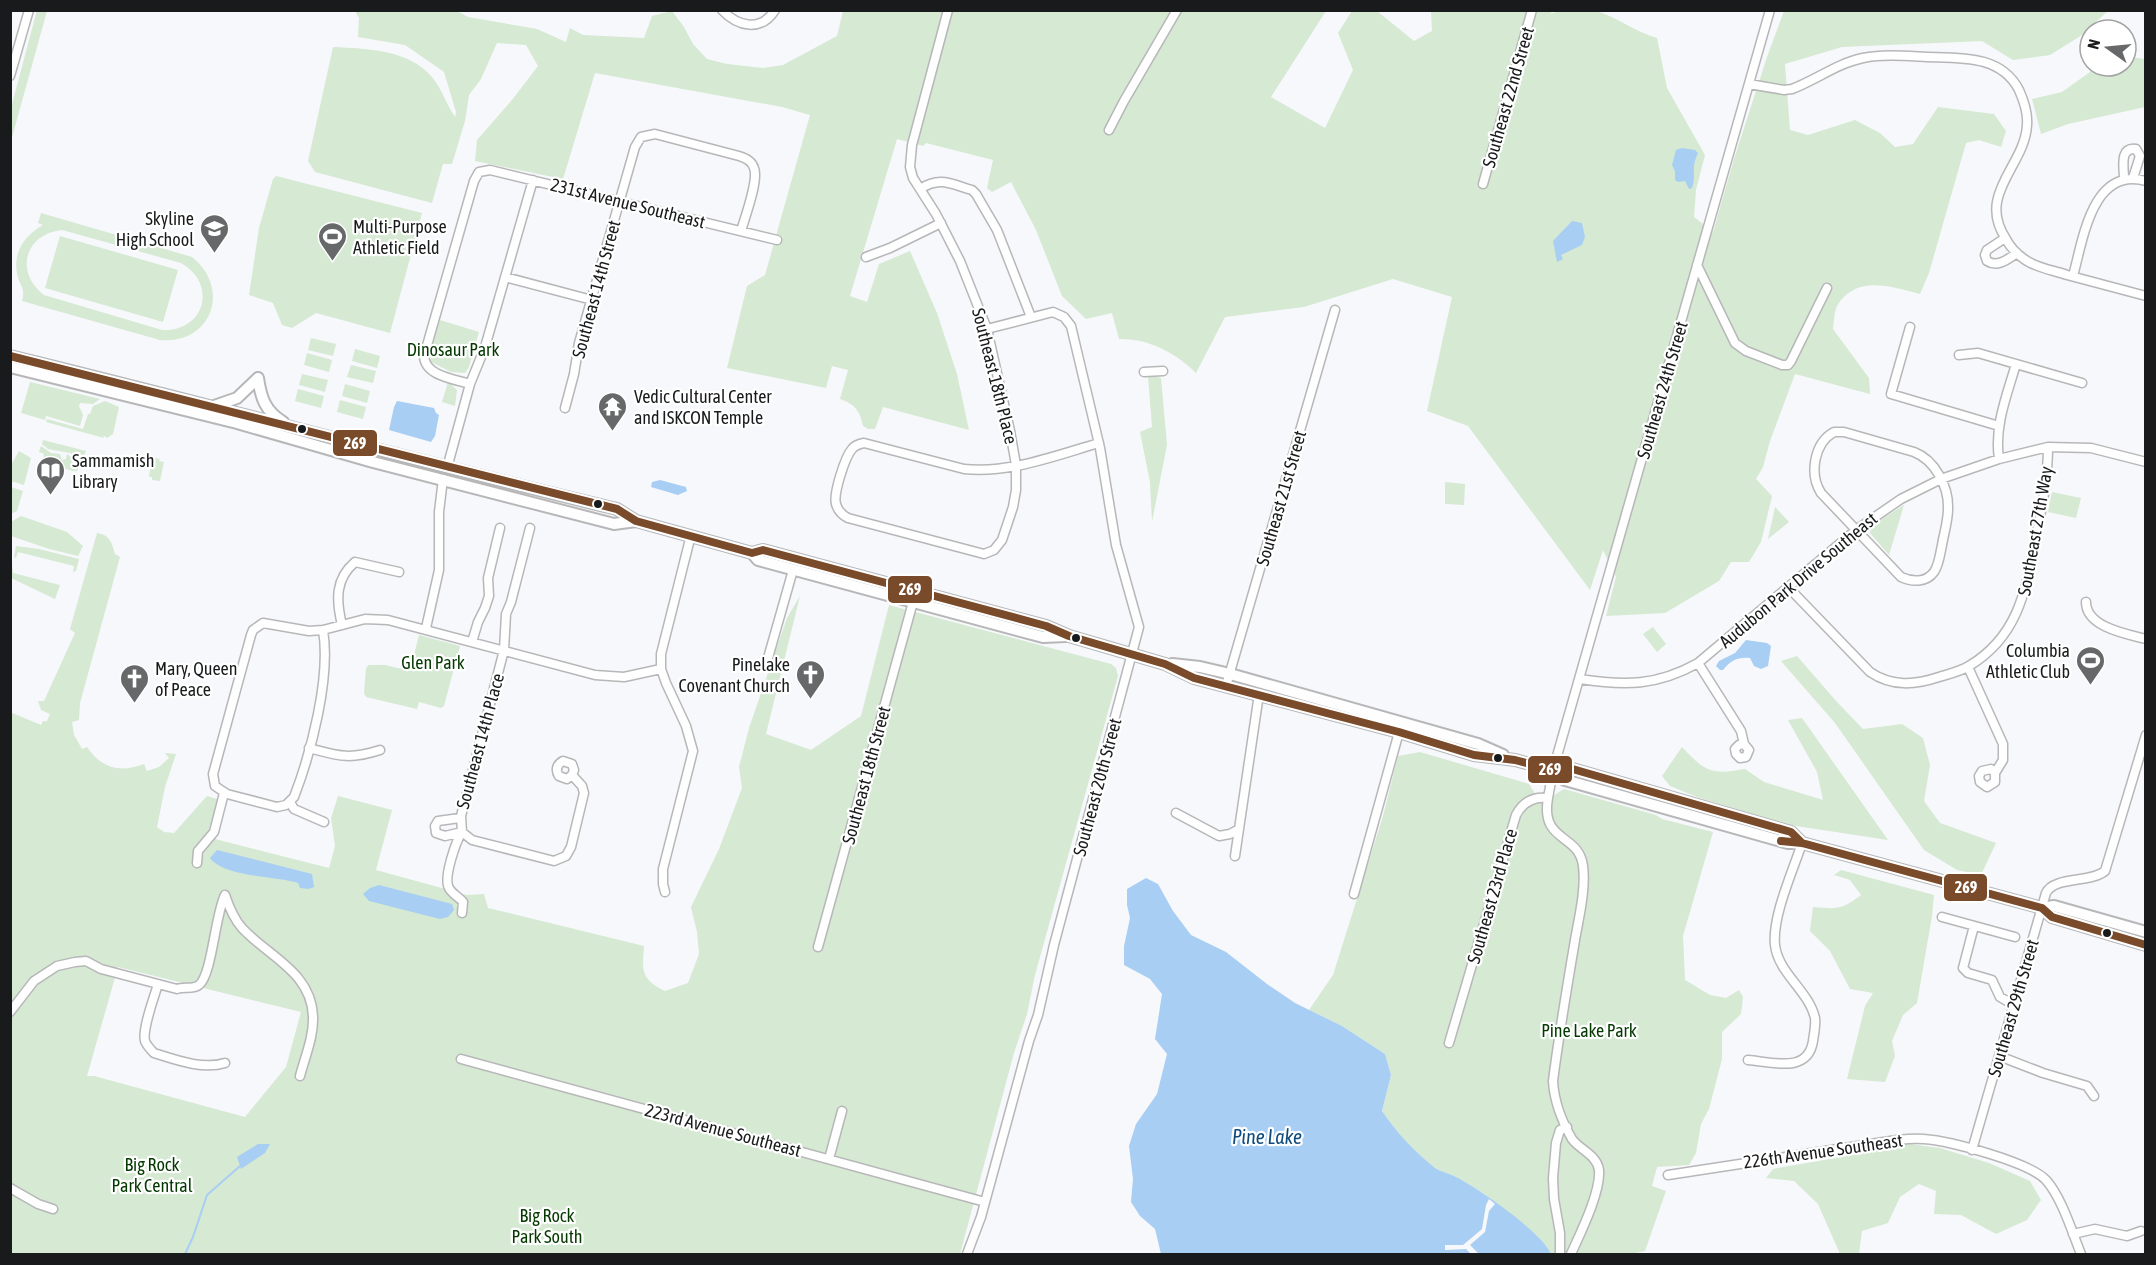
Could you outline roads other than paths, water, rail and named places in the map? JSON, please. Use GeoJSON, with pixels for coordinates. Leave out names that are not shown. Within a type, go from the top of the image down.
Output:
{"type":"FeatureCollection","features":[{"type":"Feature","properties":{"kind":"main road"},"geometry":{"type":"LineString","coordinates":[[10,356],[213,406],[395,455],[617,509],[636,520],[752,553],[763,550],[1046,626],[1069,636],[1165,664],[1194,678],[1400,732],[1474,755],[1515,760],[1553,770],[1569,768],[1718,817],[1791,832],[1802,843],[2042,908],[2054,906],[2145,932]]}},
{"type":"Feature","properties":{"kind":"main road"},"geometry":{"type":"LineString","coordinates":[[10,367],[237,423],[373,462],[614,524],[636,520]]}},
{"type":"Feature","properties":{"kind":"main road"},"geometry":{"type":"LineString","coordinates":[[213,406],[237,398],[258,378],[261,397],[266,407],[274,417],[291,427]]}},
{"type":"Feature","properties":{"kind":"main road"},"geometry":{"type":"LineString","coordinates":[[395,455],[407,464],[432,470],[443,479]]}},
{"type":"Feature","properties":{"kind":"main road"},"geometry":{"type":"LineString","coordinates":[[443,479],[453,476],[476,481],[483,476]]}},
{"type":"Feature","properties":{"kind":"main road"},"geometry":{"type":"LineString","coordinates":[[752,553],[758,560],[1043,637],[1069,636]]}},
{"type":"Feature","properties":{"kind":"main road"},"geometry":{"type":"LineString","coordinates":[[1165,664],[1200,667],[1230,674],[1478,744],[1515,760]]}},
{"type":"Feature","properties":{"kind":"main road"},"geometry":{"type":"LineString","coordinates":[[1300,705],[1346,708]]}},
{"type":"Feature","properties":{"kind":"main road"},"geometry":{"type":"LineString","coordinates":[[2042,908],[2052,917],[2145,945]]}},
{"type":"Feature","properties":{"kind":"street"},"geometry":{"type":"LineString","coordinates":[[10,76],[29,10]]}},
{"type":"Feature","properties":{"kind":"street"},"geometry":{"type":"LineString","coordinates":[[722,10],[732,19],[748,26],[762,23],[775,10]]}},
{"type":"Feature","properties":{"kind":"street","name":"Southeast 18th Place"},"geometry":{"type":"LineString","coordinates":[[948,10],[912,145],[910,167],[960,261],[987,328],[1002,387],[1016,465],[1013,507],[1004,535],[997,547],[987,554],[975,553],[848,518],[839,511],[836,504],[836,494],[847,456],[857,445],[864,443],[964,469],[979,470],[1016,465]]}},
{"type":"Feature","properties":{"kind":"street"},"geometry":{"type":"LineString","coordinates":[[1109,130],[1144,64],[1177,10]]}},
{"type":"Feature","properties":{"kind":"street","name":"Southeast 22nd Street"},"geometry":{"type":"LineString","coordinates":[[1483,183],[1532,10]]}},
{"type":"Feature","properties":{"kind":"street","name":"Southeast 24th Street"},"geometry":{"type":"LineString","coordinates":[[1553,770],[1770,10]]}},
{"type":"Feature","properties":{"kind":"street"},"geometry":{"type":"LineString","coordinates":[[1749,84],[1784,90],[1792,89],[1850,63],[1878,56],[1966,58],[1989,63],[2004,71],[2015,83],[2027,112],[2028,124],[2023,143],[2002,183],[1996,201],[1997,214],[2007,241],[2024,259],[2040,267],[2145,296]]}},
{"type":"Feature","properties":{"kind":"street","name":"Southeast 14th Street"},"geometry":{"type":"LineString","coordinates":[[565,408],[579,343],[635,147],[641,137],[655,134],[746,158],[753,166],[756,177],[741,231]]}},
{"type":"Feature","properties":{"kind":"street","name":"231st Avenue Southeast"},"geometry":{"type":"LineString","coordinates":[[470,384],[435,373],[427,366],[424,356],[474,181],[479,172],[490,170],[777,240]]}},
{"type":"Feature","properties":{"kind":"street"},"geometry":{"type":"LineString","coordinates":[[2073,276],[2096,202],[2108,188],[2129,179],[2145,181]]}},
{"type":"Feature","properties":{"kind":"street"},"geometry":{"type":"LineString","coordinates":[[447,468],[470,384],[485,347],[533,180]]}},
{"type":"Feature","properties":{"kind":"street"},"geometry":{"type":"LineString","coordinates":[[920,189],[930,182],[937,181],[972,190],[1000,238],[1031,317],[987,328]]}},
{"type":"Feature","properties":{"kind":"street"},"geometry":{"type":"LineString","coordinates":[[866,257],[890,248],[940,223]]}},
{"type":"Feature","properties":{"kind":"street"},"geometry":{"type":"LineString","coordinates":[[2007,241],[1985,253],[1987,261],[1992,264],[2000,263],[2017,253]]}},
{"type":"Feature","properties":{"kind":"street"},"geometry":{"type":"LineString","coordinates":[[1697,266],[1735,343],[1746,351],[1788,365],[1827,288]]}},
{"type":"Feature","properties":{"kind":"street"},"geometry":{"type":"LineString","coordinates":[[505,277],[592,300]]}},
{"type":"Feature","properties":{"kind":"street","name":"Southeast 21st Street"},"geometry":{"type":"LineString","coordinates":[[1226,686],[1335,310]]}},
{"type":"Feature","properties":{"kind":"street","name":"Southeast 20th Street"},"geometry":{"type":"LineString","coordinates":[[967,1254],[985,1202],[1026,1052],[1038,1018],[1054,945],[1138,632],[1138,623],[1116,545],[1099,443],[1071,326],[1064,317],[1053,312],[1031,317]]}},
{"type":"Feature","properties":{"kind":"street"},"geometry":{"type":"LineString","coordinates":[[1910,327],[1891,394],[1999,426]]}},
{"type":"Feature","properties":{"kind":"street"},"geometry":{"type":"LineString","coordinates":[[1959,355],[1978,353],[2082,383]]}},
{"type":"Feature","properties":{"kind":"street"},"geometry":{"type":"LineString","coordinates":[[1999,459],[1997,443],[1999,426],[2016,364]]}},
{"type":"Feature","properties":{"kind":"street"},"geometry":{"type":"LineString","coordinates":[[1144,372],[1163,371]]}},
{"type":"Feature","properties":{"kind":"street"},"geometry":{"type":"LineString","coordinates":[[1834,432],[1844,432],[1921,454],[1941,478],[1948,501],[1947,518],[1937,566],[1934,573],[1922,580],[1914,581],[1901,577],[1856,530],[1817,486],[1814,471],[1821,444],[1834,432]]}},
{"type":"Feature","properties":{"kind":"street"},"geometry":{"type":"LineString","coordinates":[[1016,465],[1099,443]]}},
{"type":"Feature","properties":{"kind":"street","name":"Audubon Park Drive Southeast"},"geometry":{"type":"LineString","coordinates":[[1580,680],[1637,684],[1669,677],[1698,663],[1856,530],[1901,499],[1941,478],[1999,459],[2048,447],[2091,448],[2145,462]]}},
{"type":"Feature","properties":{"kind":"street","name":"Southeast 27th Way"},"geometry":{"type":"LineString","coordinates":[[1788,587],[1870,672],[1889,682],[1911,684],[1931,680],[1968,667],[2004,635],[2021,604],[2027,587],[2046,485],[2048,447]]}},
{"type":"Feature","properties":{"kind":"street"},"geometry":{"type":"LineString","coordinates":[[426,628],[439,570],[439,512],[443,479]]}},
{"type":"Feature","properties":{"kind":"street"},"geometry":{"type":"LineString","coordinates":[[472,642],[489,596],[489,578],[500,528]]}},
{"type":"Feature","properties":{"kind":"street","name":"Southeast 14th Place"},"geometry":{"type":"LineString","coordinates":[[462,832],[460,818],[504,650],[506,614],[530,528]]}},
{"type":"Feature","properties":{"kind":"street"},"geometry":{"type":"LineString","coordinates":[[665,892],[663,868],[693,751],[686,726],[671,697],[661,669],[663,641],[691,535]]}},
{"type":"Feature","properties":{"kind":"street"},"geometry":{"type":"LineString","coordinates":[[342,625],[337,606],[339,587],[345,571],[355,561],[399,572]]}},
{"type":"Feature","properties":{"kind":"street"},"geometry":{"type":"LineString","coordinates":[[768,658],[793,570]]}},
{"type":"Feature","properties":{"kind":"street","name":"Southeast 18th Street"},"geometry":{"type":"LineString","coordinates":[[818,947],[913,602]]}},
{"type":"Feature","properties":{"kind":"street"},"geometry":{"type":"LineString","coordinates":[[2086,602],[2090,616],[2102,624],[2145,639]]}},
{"type":"Feature","properties":{"kind":"street"},"geometry":{"type":"LineString","coordinates":[[323,630],[325,651],[321,693],[309,748],[296,792],[289,804],[273,807],[224,793],[215,786],[213,774],[251,635],[257,626],[268,622],[302,630],[323,630],[354,621],[376,619],[426,628],[609,677],[636,676],[661,669]]}},
{"type":"Feature","properties":{"kind":"street"},"geometry":{"type":"LineString","coordinates":[[1698,663],[1741,731],[1744,744]]}},
{"type":"Feature","properties":{"kind":"street"},"geometry":{"type":"LineString","coordinates":[[1968,667],[2003,744],[2003,760],[1995,773]]}},
{"type":"Feature","properties":{"kind":"street"},"geometry":{"type":"LineString","coordinates":[[1235,855],[1259,694]]}},
{"type":"Feature","properties":{"kind":"street"},"geometry":{"type":"LineString","coordinates":[[1354,894],[1400,732]]}},
{"type":"Feature","properties":{"kind":"street","name":"Southeast 29th Street"},"geometry":{"type":"LineString","coordinates":[[1972,1150],[2046,892],[2052,885],[2095,876],[2108,867],[2145,735]]}},
{"type":"Feature","properties":{"kind":"street"},"geometry":{"type":"LineString","coordinates":[[309,748],[351,757],[380,750]]}},
{"type":"Feature","properties":{"kind":"street"},"geometry":{"type":"LineString","coordinates":[[1553,770],[1546,813],[1556,834],[1579,850],[1584,870],[1553,1081],[1554,1094],[1573,1140],[1593,1157],[1599,1168],[1599,1178],[1592,1200],[1571,1254]]}},
{"type":"Feature","properties":{"kind":"street"},"geometry":{"type":"LineString","coordinates":[[462,832],[472,840],[549,861],[566,856],[572,847],[584,800],[582,786],[572,775]]}},
{"type":"Feature","properties":{"kind":"street"},"geometry":{"type":"LineString","coordinates":[[196,863],[198,851],[214,831],[224,793]]}},
{"type":"Feature","properties":{"kind":"street","name":"Southeast 23rd Place"},"geometry":{"type":"LineString","coordinates":[[1449,1042],[1516,815],[1522,805],[1528,801],[1534,798],[1548,798]]}},
{"type":"Feature","properties":{"kind":"street"},"geometry":{"type":"LineString","coordinates":[[289,804],[294,809],[324,822]]}},
{"type":"Feature","properties":{"kind":"street"},"geometry":{"type":"LineString","coordinates":[[1176,813],[1219,836],[1239,829]]}},
{"type":"Feature","properties":{"kind":"street"},"geometry":{"type":"LineString","coordinates":[[460,818],[438,821],[435,826],[436,833],[444,836],[462,832]]}},
{"type":"Feature","properties":{"kind":"street"},"geometry":{"type":"LineString","coordinates":[[462,832],[458,838],[447,878],[447,885],[463,902],[462,913]]}},
{"type":"Feature","properties":{"kind":"street"},"geometry":{"type":"LineString","coordinates":[[1748,1060],[1791,1064],[1806,1058],[1812,1046],[1814,1017],[1779,961],[1774,936],[1802,843]]}},
{"type":"Feature","properties":{"kind":"street"},"geometry":{"type":"LineString","coordinates":[[10,1012],[34,981],[63,963],[86,961],[101,969],[177,989],[201,984],[206,973],[225,895],[241,927],[292,970],[306,988],[313,1018],[300,1076]]}},
{"type":"Feature","properties":{"kind":"street"},"geometry":{"type":"LineString","coordinates":[[1942,917],[2015,937]]}},
{"type":"Feature","properties":{"kind":"street"},"geometry":{"type":"LineString","coordinates":[[1974,926],[1963,968],[1968,974],[1992,980],[2000,998],[2014,1005]]}},
{"type":"Feature","properties":{"kind":"street"},"geometry":{"type":"LineString","coordinates":[[158,984],[145,1034],[147,1046],[154,1053],[196,1064],[212,1067],[225,1063]]}},
{"type":"Feature","properties":{"kind":"street"},"geometry":{"type":"LineString","coordinates":[[1999,1056],[2087,1086],[2094,1096]]}},
{"type":"Feature","properties":{"kind":"street","name":"223rd Avenue Southeast"},"geometry":{"type":"LineString","coordinates":[[461,1059],[985,1202]]}},
{"type":"Feature","properties":{"kind":"street"},"geometry":{"type":"LineString","coordinates":[[829,1159],[842,1111]]}},
{"type":"Feature","properties":{"kind":"street"},"geometry":{"type":"LineString","coordinates":[[1560,1254],[1560,1233],[1553,1178],[1556,1143],[1560,1130],[1567,1127]]}},
{"type":"Feature","properties":{"kind":"street","name":"226th Avenue Southeast"},"geometry":{"type":"LineString","coordinates":[[1668,1175],[1908,1138],[1926,1139],[1972,1150],[2028,1169],[2044,1178],[2053,1191],[2073,1234]]}},
{"type":"Feature","properties":{"kind":"street"},"geometry":{"type":"LineString","coordinates":[[10,1188],[38,1204],[53,1209]]}},
{"type":"Feature","properties":{"kind":"street"},"geometry":{"type":"LineString","coordinates":[[2081,1254],[2073,1234],[2095,1229],[2127,1236],[2141,1231]]}},
{"type":"Feature","properties":{"kind":"water"},"geometry":{"type":"Polygon","coordinates":[[[1682,148],[1695,150],[1698,153],[1694,164],[1692,188],[1689,189],[1685,181],[1675,180],[1672,165],[1676,150],[1682,148]]]}},
{"type":"Feature","properties":{"kind":"water"},"geometry":{"type":"Polygon","coordinates":[[[1572,221],[1582,223],[1585,237],[1582,245],[1561,255],[1563,259],[1557,262],[1553,241],[1572,221]]]}},
{"type":"Feature","properties":{"kind":"water"},"geometry":{"type":"Polygon","coordinates":[[[397,401],[434,408],[439,415],[435,436],[431,442],[389,430],[397,401]]]}},
{"type":"Feature","properties":{"kind":"water"},"geometry":{"type":"Polygon","coordinates":[[[660,480],[686,487],[687,491],[678,495],[651,487],[652,482],[660,480]]]}},
{"type":"Feature","properties":{"kind":"water"},"geometry":{"type":"Polygon","coordinates":[[[1746,640],[1767,643],[1771,646],[1768,666],[1761,669],[1754,666],[1750,658],[1746,658],[1735,660],[1723,670],[1716,666],[1719,661],[1735,653],[1746,640]]]}},
{"type":"Feature","properties":{"kind":"water"},"geometry":{"type":"Polygon","coordinates":[[[217,850],[312,874],[314,887],[300,888],[298,883],[226,869],[210,858],[217,850]]]}},
{"type":"Feature","properties":{"kind":"water","name":"Pine Lake"},"geometry":{"type":"Polygon","coordinates":[[[1146,878],[1158,884],[1173,911],[1191,935],[1226,952],[1295,1003],[1342,1026],[1385,1054],[1391,1075],[1382,1111],[1394,1127],[1435,1168],[1480,1191],[1523,1223],[1551,1254],[1161,1254],[1155,1229],[1140,1216],[1131,1202],[1133,1179],[1129,1146],[1136,1124],[1157,1094],[1167,1054],[1155,1039],[1162,994],[1150,979],[1124,965],[1124,946],[1130,918],[1127,889],[1146,878]]]}},
{"type":"Feature","properties":{"kind":"water"},"geometry":{"type":"Polygon","coordinates":[[[379,885],[452,904],[454,910],[448,917],[440,919],[369,901],[363,894],[379,885]]]}},
{"type":"Feature","properties":{"kind":"water"},"geometry":{"type":"Polygon","coordinates":[[[258,1144],[270,1144],[265,1153],[241,1169],[237,1157],[258,1144]]]}},
{"type":"Feature","properties":{"kind":"waterway"},"geometry":{"type":"LineString","coordinates":[[185,1254],[207,1195],[240,1166]]}},
{"type":"Feature","properties":{"kind":"place","name":"Skyline High School"},"geometry":{"type":"Point","coordinates":[215,254]}},
{"type":"Feature","properties":{"kind":"place","name":"Multi-Purpose Athletic Field"},"geometry":{"type":"Point","coordinates":[332,262]}},
{"type":"Feature","properties":{"kind":"place","name":"Vedic Cultural Center and ISKCON Temple"},"geometry":{"type":"Point","coordinates":[613,432]}},
{"type":"Feature","properties":{"kind":"place","name":"Sammamish Library"},"geometry":{"type":"Point","coordinates":[51,496]}},
{"type":"Feature","properties":{"kind":"place","name":"Columbia Athletic Club"},"geometry":{"type":"Point","coordinates":[2091,686]}},
{"type":"Feature","properties":{"kind":"place","name":"Pinelake Covenant Church"},"geometry":{"type":"Point","coordinates":[811,700]}},
{"type":"Feature","properties":{"kind":"place","name":"Mary, Queen of Peace"},"geometry":{"type":"Point","coordinates":[134,704]}},
{"type":"Feature","properties":{"kind":"park label","name":"Dinosaur Park"},"geometry":{"type":"Point","coordinates":[453,349]}},
{"type":"Feature","properties":{"kind":"park label","name":"Glen Park"},"geometry":{"type":"Point","coordinates":[433,662]}},
{"type":"Feature","properties":{"kind":"park label","name":"Pine Lake Park"},"geometry":{"type":"Point","coordinates":[1589,1030]}},
{"type":"Feature","properties":{"kind":"park label","name":"Big Rock Park Central"},"geometry":{"type":"Point","coordinates":[152,1174]}},
{"type":"Feature","properties":{"kind":"park label","name":"Big Rock Park South"},"geometry":{"type":"Point","coordinates":[547,1225]}}]}
